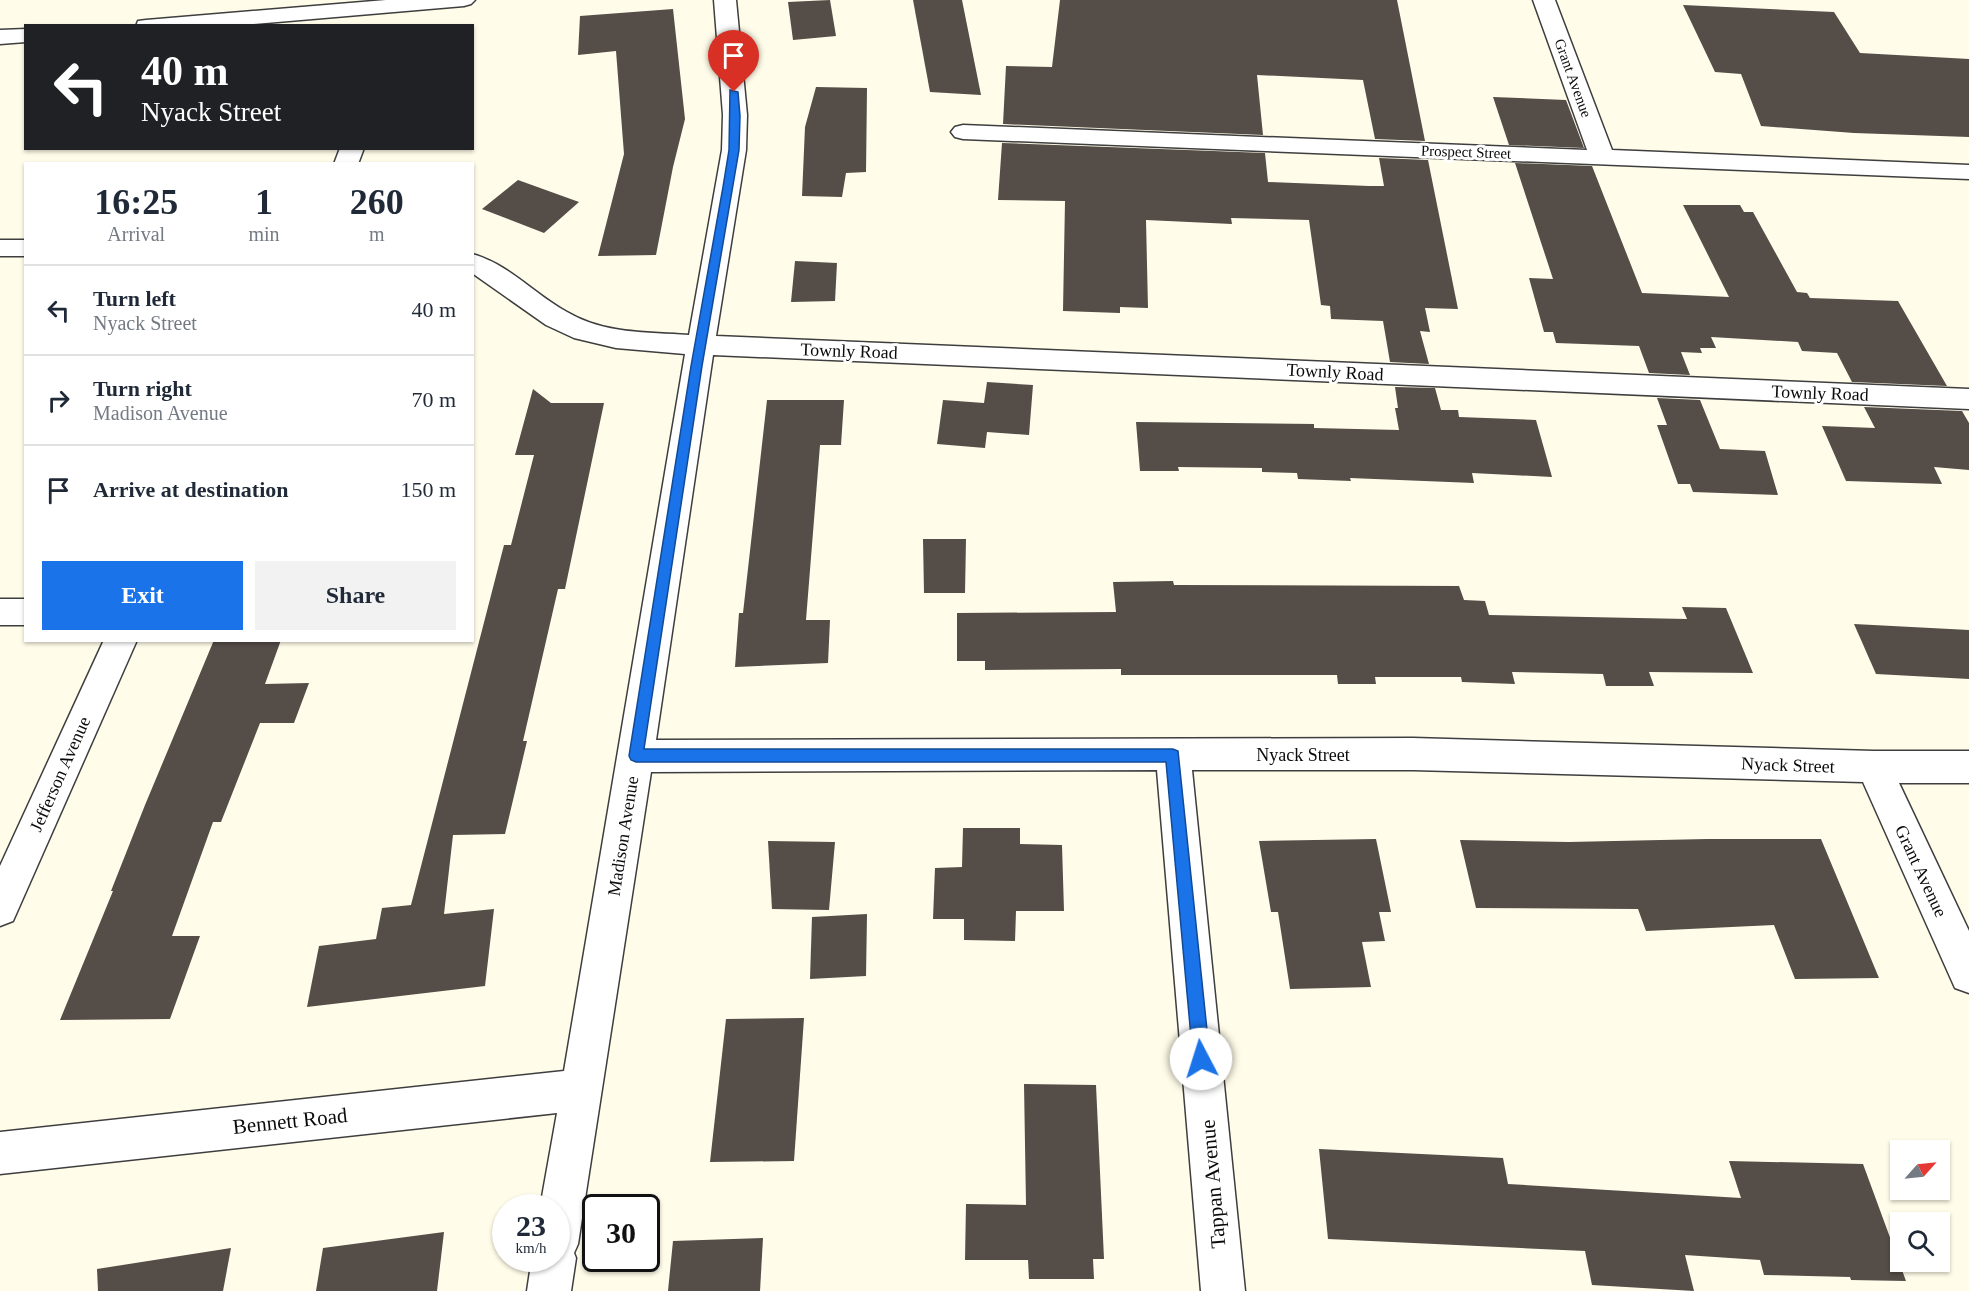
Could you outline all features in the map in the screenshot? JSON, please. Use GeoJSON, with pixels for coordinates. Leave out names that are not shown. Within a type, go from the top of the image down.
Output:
{"type":"FeatureCollection","features":[{"type":"Feature","properties":{"kind":"street"},"geometry":{"type":"LineString","coordinates":[[178,24],[388,11],[464,0]]}},
{"type":"Feature","properties":{"kind":"street","name":"Madison Avenue"},"geometry":{"type":"LineString","coordinates":[[564,1194],[636,756],[700,345],[734,150],[735,116],[725,0]]}},
{"type":"Feature","properties":{"kind":"street","name":"Grant Avenue"},"geometry":{"type":"LineString","coordinates":[[1544,0],[1602,157]]}},
{"type":"Feature","properties":{"kind":"street"},"geometry":{"type":"LineString","coordinates":[[0,37],[24,35]]}},
{"type":"Feature","properties":{"kind":"street","name":"Prospect Street"},"geometry":{"type":"LineString","coordinates":[[963,132],[1969,172]]}},
{"type":"Feature","properties":{"kind":"street"},"geometry":{"type":"LineString","coordinates":[[0,248],[24,248]]}},
{"type":"Feature","properties":{"kind":"street","name":"Townly Road"},"geometry":{"type":"LineString","coordinates":[[474,263],[486,267],[534,304],[569,326],[614,338],[700,345],[1969,399]]}},
{"type":"Feature","properties":{"kind":"street"},"geometry":{"type":"LineString","coordinates":[[0,612],[24,612]]}},
{"type":"Feature","properties":{"kind":"street","name":"Jefferson Avenue"},"geometry":{"type":"LineString","coordinates":[[0,908],[120,642]]}},
{"type":"Feature","properties":{"kind":"street","name":"Nyack Street"},"geometry":{"type":"LineString","coordinates":[[636,756],[1413,754],[1874,767],[1969,767]]}},
{"type":"Feature","properties":{"kind":"street","name":"Tappan Avenue"},"geometry":{"type":"LineString","coordinates":[[1173,755],[1223,1291]]}},
{"type":"Feature","properties":{"kind":"street","name":"Grant Avenue"},"geometry":{"type":"LineString","coordinates":[[1874,767],[1969,974]]}},
{"type":"Feature","properties":{"kind":"street","name":"Bennett Road"},"geometry":{"type":"LineString","coordinates":[[0,1153],[580,1090]]}},
{"type":"Feature","properties":{"kind":"street"},"geometry":{"type":"LineString","coordinates":[[549,1291],[552,1272]]}},
{"type":"Feature","properties":{"kind":"building"},"geometry":{"type":"Polygon","coordinates":[[[830,0],[836,36],[793,40],[788,2],[830,0]]]}},
{"type":"Feature","properties":{"kind":"building"},"geometry":{"type":"Polygon","coordinates":[[[913,0],[962,0],[981,95],[930,92],[913,0]]]}},
{"type":"Feature","properties":{"kind":"building"},"geometry":{"type":"Polygon","coordinates":[[[1060,0],[1397,0],[1425,141],[1375,139],[1363,80],[1257,75],[1263,135],[1003,124],[1006,66],[1052,67],[1060,0]]]}},
{"type":"Feature","properties":{"kind":"building"},"geometry":{"type":"Polygon","coordinates":[[[1683,5],[1834,12],[1860,53],[1969,59],[1969,137],[1854,133],[1761,126],[1741,74],[1715,72],[1683,5]]]}},
{"type":"Feature","properties":{"kind":"building"},"geometry":{"type":"Polygon","coordinates":[[[673,9],[685,119],[656,255],[598,256],[624,154],[616,51],[578,55],[580,16],[673,9]]]}},
{"type":"Feature","properties":{"kind":"building"},"geometry":{"type":"Polygon","coordinates":[[[816,87],[867,88],[866,172],[846,173],[842,197],[802,196],[805,127],[816,87]]]}},
{"type":"Feature","properties":{"kind":"building"},"geometry":{"type":"Polygon","coordinates":[[[1493,97],[1566,100],[1584,148],[1509,145],[1493,97]]]}},
{"type":"Feature","properties":{"kind":"building"},"geometry":{"type":"Polygon","coordinates":[[[1002,143],[1265,153],[1268,182],[1384,186],[1379,158],[1428,160],[1458,309],[1425,308],[1430,332],[1420,331],[1429,364],[1390,362],[1383,321],[1331,319],[1330,306],[1321,305],[1309,220],[1231,218],[1232,224],[1146,220],[1148,308],[1120,307],[1120,313],[1063,311],[1065,201],[998,200],[1002,143]]]}},
{"type":"Feature","properties":{"kind":"building"},"geometry":{"type":"Polygon","coordinates":[[[1515,163],[1592,166],[1642,293],[1729,297],[1683,205],[1740,205],[1744,212],[1753,212],[1797,292],[1807,293],[1810,298],[1898,301],[1947,386],[1852,382],[1837,353],[1802,351],[1798,342],[1711,337],[1716,348],[1700,348],[1702,353],[1681,352],[1690,375],[1649,373],[1639,346],[1556,343],[1553,332],[1544,332],[1529,278],[1553,279],[1515,163]]]}},
{"type":"Feature","properties":{"kind":"building"},"geometry":{"type":"Polygon","coordinates":[[[518,180],[579,202],[544,233],[482,209],[518,180]]]}},
{"type":"Feature","properties":{"kind":"building"},"geometry":{"type":"Polygon","coordinates":[[[795,261],[837,263],[835,301],[791,302],[795,261]]]}},
{"type":"Feature","properties":{"kind":"building"},"geometry":{"type":"Polygon","coordinates":[[[987,382],[1033,385],[1029,435],[987,432],[985,448],[937,444],[943,400],[984,403],[987,382]]]}},
{"type":"Feature","properties":{"kind":"building"},"geometry":{"type":"Polygon","coordinates":[[[1395,387],[1435,388],[1441,410],[1458,410],[1459,417],[1536,420],[1552,477],[1472,473],[1474,483],[1350,478],[1351,481],[1298,479],[1297,473],[1262,472],[1262,468],[1178,467],[1179,471],[1140,471],[1136,422],[1314,424],[1314,428],[1399,430],[1395,408],[1398,408],[1395,387]]]}},
{"type":"Feature","properties":{"kind":"building"},"geometry":{"type":"Polygon","coordinates":[[[533,389],[551,403],[604,403],[565,589],[558,589],[523,741],[527,741],[505,834],[453,835],[444,914],[494,909],[485,986],[307,1007],[319,946],[376,939],[382,908],[411,905],[504,545],[511,545],[534,455],[515,455],[533,389]]]}},
{"type":"Feature","properties":{"kind":"building"},"geometry":{"type":"Polygon","coordinates":[[[1657,398],[1700,400],[1720,449],[1765,451],[1778,495],[1693,492],[1690,484],[1678,484],[1657,425],[1667,425],[1657,398]]]}},
{"type":"Feature","properties":{"kind":"building"},"geometry":{"type":"Polygon","coordinates":[[[767,400],[844,400],[841,445],[820,445],[806,620],[830,620],[828,663],[735,667],[739,613],[743,613],[767,400]]]}},
{"type":"Feature","properties":{"kind":"building"},"geometry":{"type":"Polygon","coordinates":[[[1864,407],[1962,411],[1969,423],[1969,470],[1934,467],[1942,484],[1846,481],[1822,426],[1875,428],[1864,407]]]}},
{"type":"Feature","properties":{"kind":"building"},"geometry":{"type":"Polygon","coordinates":[[[923,539],[966,539],[965,593],[924,593],[923,539]]]}},
{"type":"Feature","properties":{"kind":"building"},"geometry":{"type":"Polygon","coordinates":[[[1173,581],[1174,585],[1459,586],[1464,600],[1485,601],[1489,615],[1687,619],[1682,607],[1726,608],[1753,673],[1649,672],[1654,686],[1606,686],[1603,674],[1512,672],[1515,684],[1462,682],[1461,677],[1375,677],[1376,684],[1338,684],[1337,675],[1121,675],[1121,669],[985,670],[985,661],[957,661],[957,613],[1116,612],[1113,582],[1173,581]]]}},
{"type":"Feature","properties":{"kind":"building"},"geometry":{"type":"Polygon","coordinates":[[[1854,624],[1969,630],[1969,679],[1876,674],[1854,624]]]}},
{"type":"Feature","properties":{"kind":"building"},"geometry":{"type":"Polygon","coordinates":[[[213,642],[280,642],[265,684],[309,683],[294,723],[260,723],[221,822],[213,822],[172,936],[200,936],[170,1019],[60,1020],[113,891],[111,891],[213,642]]]}},
{"type":"Feature","properties":{"kind":"building"},"geometry":{"type":"Polygon","coordinates":[[[963,828],[1020,828],[1020,844],[1062,845],[1064,911],[1016,911],[1015,941],[964,940],[964,919],[933,919],[935,868],[962,867],[963,828]]]}},
{"type":"Feature","properties":{"kind":"building"},"geometry":{"type":"Polygon","coordinates":[[[1376,839],[1391,912],[1379,912],[1385,941],[1362,942],[1371,987],[1290,989],[1278,912],[1271,912],[1259,841],[1376,839]]]}},
{"type":"Feature","properties":{"kind":"building"},"geometry":{"type":"Polygon","coordinates":[[[1821,839],[1879,978],[1795,979],[1774,925],[1646,931],[1638,909],[1476,908],[1460,840],[1569,842],[1821,839]]]}},
{"type":"Feature","properties":{"kind":"building"},"geometry":{"type":"Polygon","coordinates":[[[768,841],[835,842],[829,910],[772,909],[768,841]]]}},
{"type":"Feature","properties":{"kind":"building"},"geometry":{"type":"Polygon","coordinates":[[[867,914],[866,976],[810,979],[812,917],[867,914]]]}},
{"type":"Feature","properties":{"kind":"building"},"geometry":{"type":"Polygon","coordinates":[[[804,1018],[794,1161],[710,1162],[726,1019],[804,1018]]]}},
{"type":"Feature","properties":{"kind":"building"},"geometry":{"type":"Polygon","coordinates":[[[1024,1084],[1096,1085],[1104,1259],[1093,1259],[1094,1279],[1029,1279],[1028,1260],[965,1260],[966,1204],[1026,1205],[1024,1084]]]}},
{"type":"Feature","properties":{"kind":"building"},"geometry":{"type":"Polygon","coordinates":[[[1319,1149],[1503,1158],[1508,1184],[1741,1198],[1729,1161],[1863,1164],[1890,1237],[1890,1272],[1903,1272],[1906,1281],[1764,1275],[1760,1260],[1685,1255],[1694,1291],[1592,1285],[1585,1251],[1328,1239],[1319,1149]]]}},
{"type":"Feature","properties":{"kind":"building"},"geometry":{"type":"Polygon","coordinates":[[[444,1232],[437,1291],[316,1291],[323,1248],[444,1232]]]}},
{"type":"Feature","properties":{"kind":"building"},"geometry":{"type":"Polygon","coordinates":[[[763,1238],[760,1291],[668,1291],[673,1241],[763,1238]]]}},
{"type":"Feature","properties":{"kind":"building"},"geometry":{"type":"Polygon","coordinates":[[[231,1248],[223,1291],[98,1291],[97,1269],[231,1248]]]}},
{"type":"Feature","properties":{"kind":"route"},"geometry":{"type":"LineString","coordinates":[[734,92],[734,150],[696,366],[636,756],[1173,755],[1201,1059]]}}]}
